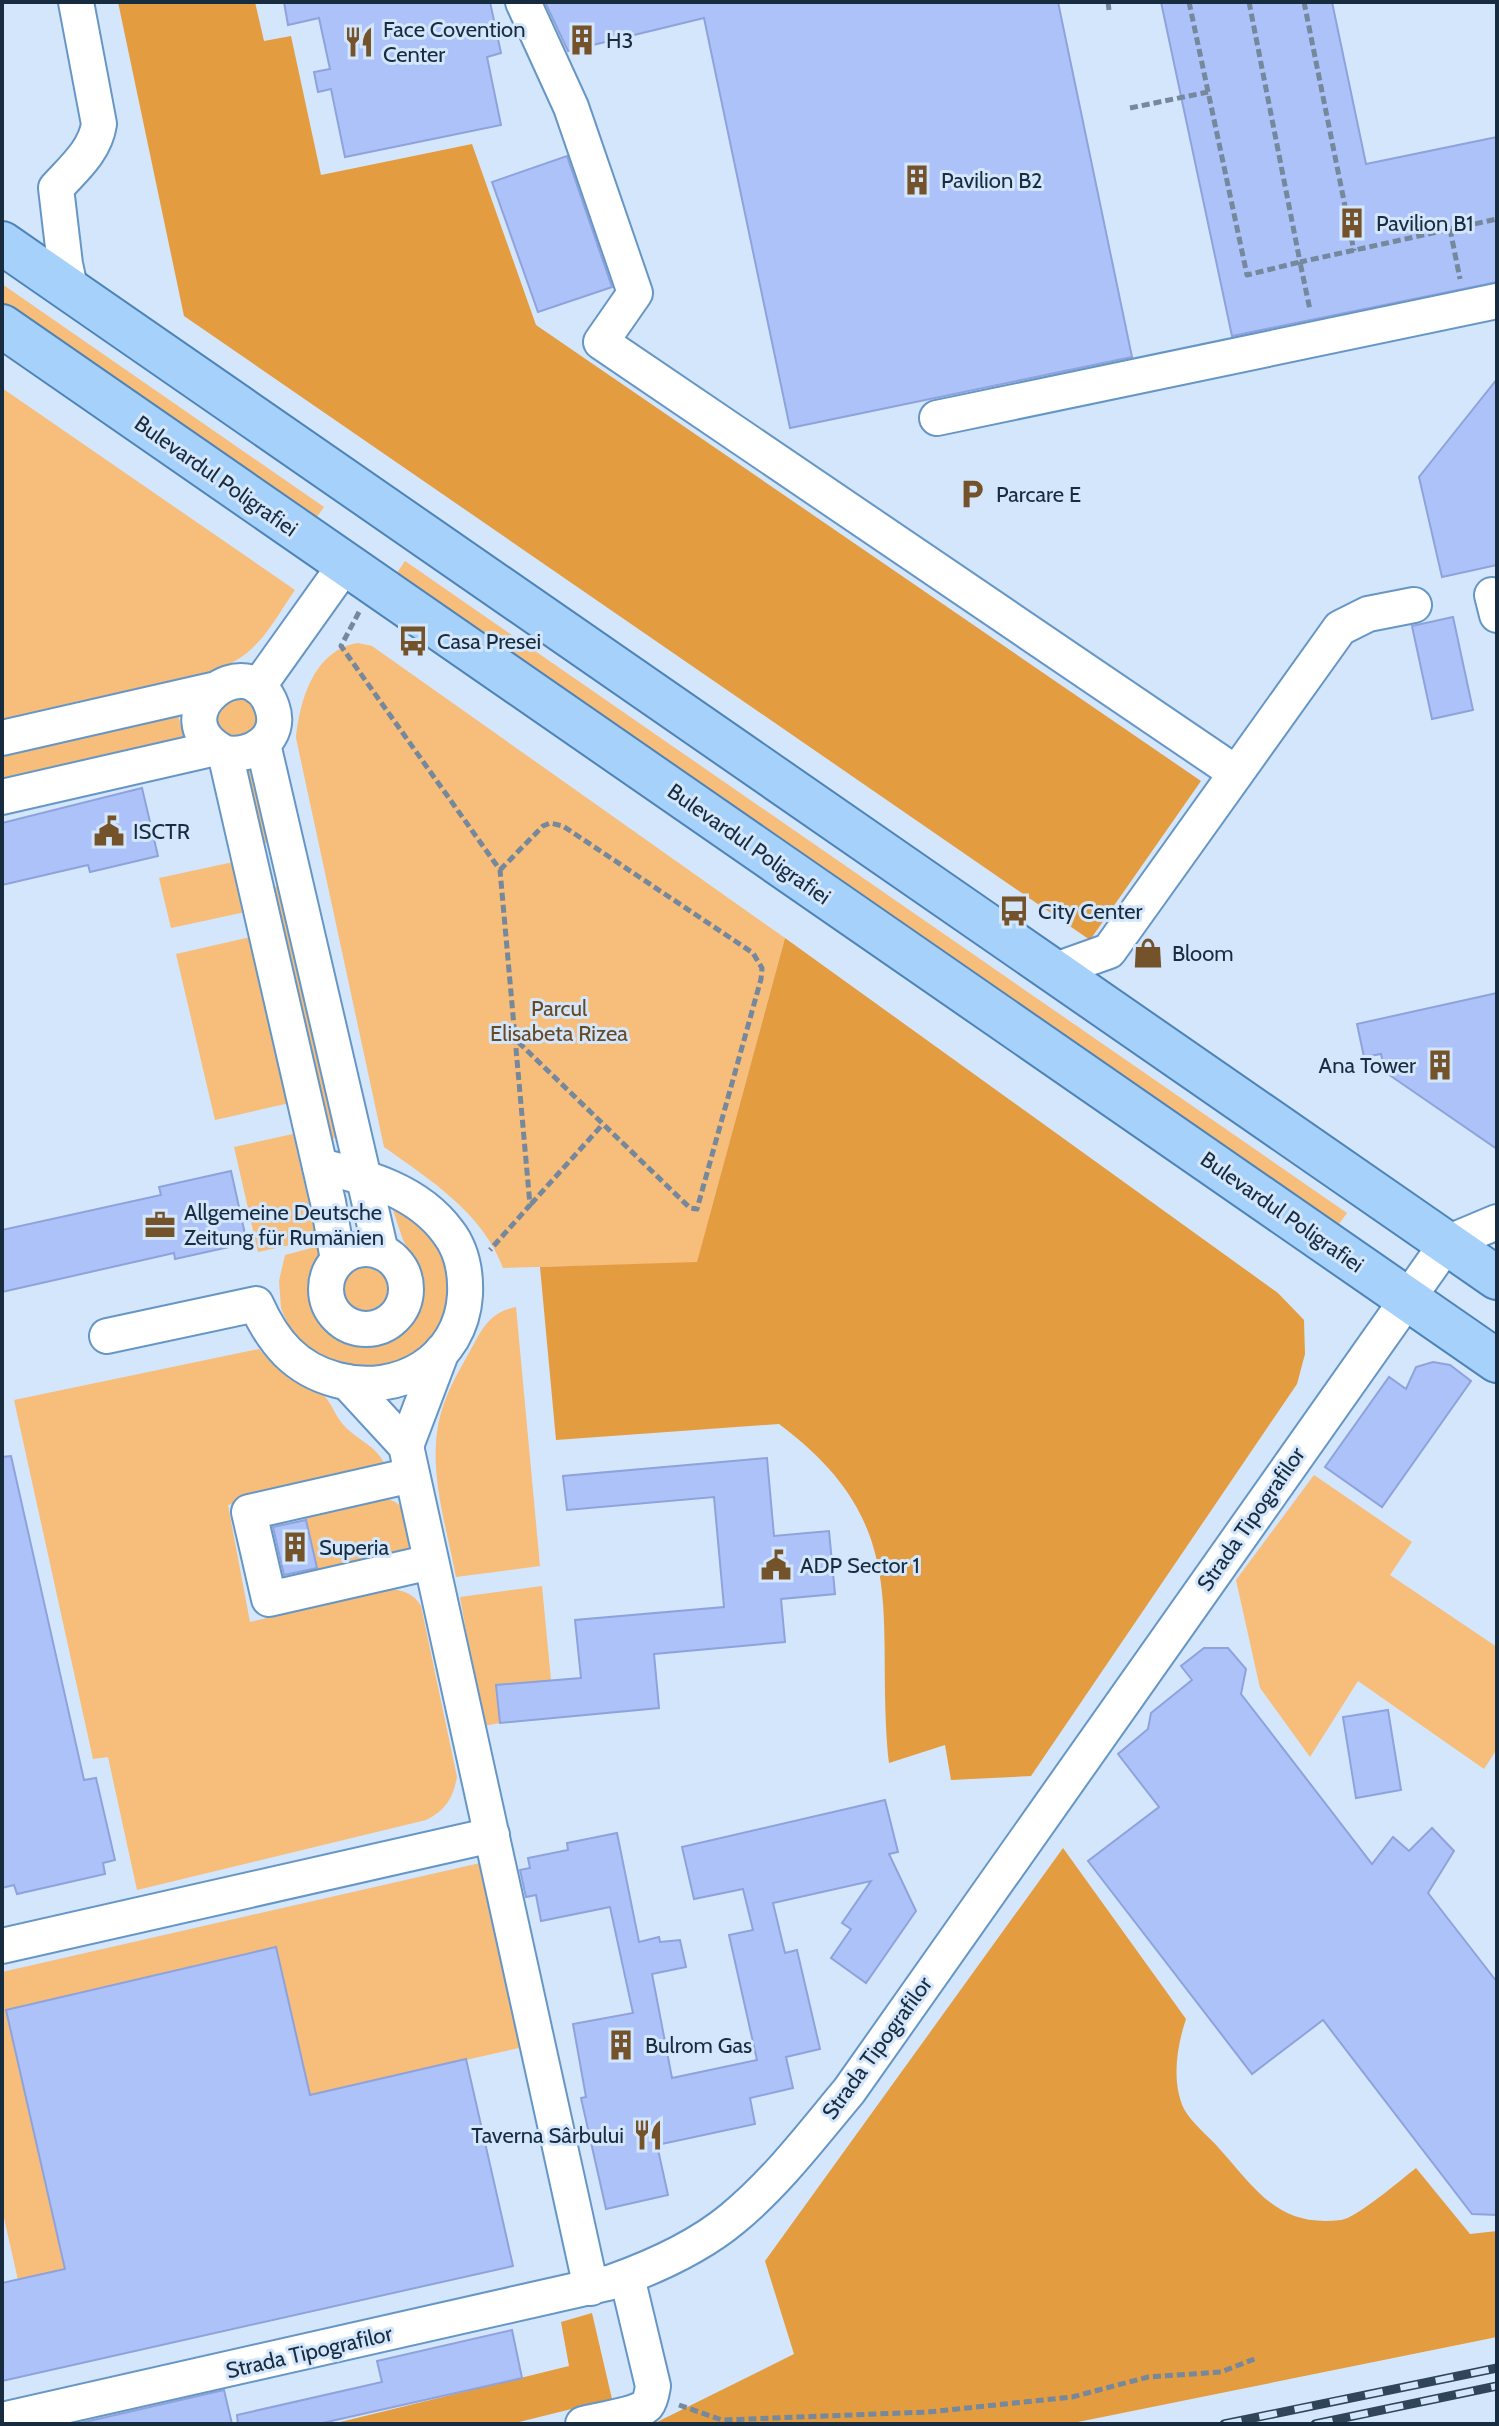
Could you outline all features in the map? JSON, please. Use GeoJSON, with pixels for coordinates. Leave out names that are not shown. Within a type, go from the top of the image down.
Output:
{"type":"FeatureCollection","features":[{"type":"Feature","properties":{"kind":"main road"},"geometry":{"type":"LineString","coordinates":[[2,243],[1497,1278]]}},
{"type":"Feature","properties":{"kind":"main road","name":"Bulevardul Poligrafiei"},"geometry":{"type":"LineString","coordinates":[[2,326],[1497,1361]]}},
{"type":"Feature","properties":{"kind":"main road"},"geometry":{"type":"LineString","coordinates":[[345,565],[384,510]]}},
{"type":"Feature","properties":{"kind":"street"},"geometry":{"type":"LineString","coordinates":[[71,292],[56,188],[89,151],[95,142],[99,124],[76,2]]}},
{"type":"Feature","properties":{"kind":"street"},"geometry":{"type":"LineString","coordinates":[[523,2],[571,107],[635,293],[601,342],[1236,773]]}},
{"type":"Feature","properties":{"kind":"street"},"geometry":{"type":"LineString","coordinates":[[937,418],[1482,304]]}},
{"type":"Feature","properties":{"kind":"street"},"geometry":{"type":"LineString","coordinates":[[258,687],[345,565]]}},
{"type":"Feature","properties":{"kind":"street"},"geometry":{"type":"LineString","coordinates":[[1053,971],[1109,951],[1340,628],[1368,614],[1414,605]]}},
{"type":"Feature","properties":{"kind":"street"},"geometry":{"type":"LineString","coordinates":[[2,738],[212,690],[239,681],[258,687],[266,694],[274,714],[273,726],[263,744],[245,754],[220,751],[2,797]]}},
{"type":"Feature","properties":{"kind":"street"},"geometry":{"type":"LineString","coordinates":[[212,690],[201,709],[200,720],[208,740],[220,751],[320,1166],[338,1260]]}},
{"type":"Feature","properties":{"kind":"street"},"geometry":{"type":"LineString","coordinates":[[263,744],[381,1252]]}},
{"type":"Feature","properties":{"kind":"street"},"geometry":{"type":"LineString","coordinates":[[1109,951],[1112,1012]]}},
{"type":"Feature","properties":{"kind":"street"},"geometry":{"type":"LineString","coordinates":[[107,1336],[256,1304],[265,1326],[281,1349],[321,1376],[371,1385],[399,1380],[421,1369],[442,1351],[458,1328],[464,1303],[466,1277],[450,1233],[414,1200],[364,1176],[320,1166]]}},
{"type":"Feature","properties":{"kind":"street"},"geometry":{"type":"LineString","coordinates":[[1447,1243],[1497,1222]]}},
{"type":"Feature","properties":{"kind":"street","name":"Strada Tipografilor"},"geometry":{"type":"LineString","coordinates":[[2,2420],[591,2288],[627,2277],[680,2254],[731,2220],[766,2188],[849,2091],[1447,1243]]}},
{"type":"Feature","properties":{"kind":"street"},"geometry":{"type":"LineString","coordinates":[[358,1249],[381,1252],[400,1268],[406,1293],[403,1305],[386,1324],[361,1328],[338,1317],[327,1295],[327,1283],[338,1260],[358,1249]]}},
{"type":"Feature","properties":{"kind":"street"},"geometry":{"type":"LineString","coordinates":[[409,1461],[442,1351]]}},
{"type":"Feature","properties":{"kind":"street"},"geometry":{"type":"LineString","coordinates":[[347,1382],[409,1461],[591,2288]]}},
{"type":"Feature","properties":{"kind":"street"},"geometry":{"type":"LineString","coordinates":[[409,1461],[249,1512],[269,1599],[431,1562]]}},
{"type":"Feature","properties":{"kind":"street"},"geometry":{"type":"LineString","coordinates":[[2,1946],[492,1835]]}},
{"type":"Feature","properties":{"kind":"street"},"geometry":{"type":"LineString","coordinates":[[583,2424],[633,2412],[647,2406],[652,2395],[653,2386],[627,2277]]}},
{"type":"Feature","properties":{"kind":"path"},"geometry":{"type":"LineString","coordinates":[[1108,2],[1109,10]]}},
{"type":"Feature","properties":{"kind":"path"},"geometry":{"type":"LineString","coordinates":[[1189,2],[1247,275],[1497,219]]}},
{"type":"Feature","properties":{"kind":"path"},"geometry":{"type":"LineString","coordinates":[[1249,2],[1316,339]]}},
{"type":"Feature","properties":{"kind":"path"},"geometry":{"type":"LineString","coordinates":[[1304,2],[1354,251]]}},
{"type":"Feature","properties":{"kind":"path"},"geometry":{"type":"LineString","coordinates":[[1130,108],[1208,92]]}},
{"type":"Feature","properties":{"kind":"path"},"geometry":{"type":"LineString","coordinates":[[1450,229],[1482,304]]}},
{"type":"Feature","properties":{"kind":"path"},"geometry":{"type":"LineString","coordinates":[[367,601],[341,646],[500,870],[530,1205]]}},
{"type":"Feature","properties":{"kind":"path"},"geometry":{"type":"LineString","coordinates":[[500,870],[543,826],[550,823],[563,826],[759,959],[761,979],[697,1209],[690,1208],[515,1039]]}},
{"type":"Feature","properties":{"kind":"path"},"geometry":{"type":"LineString","coordinates":[[466,1277],[603,1124]]}},
{"type":"Feature","properties":{"kind":"path"},"geometry":{"type":"LineString","coordinates":[[652,2395],[722,2420],[928,2412],[1072,2397],[1148,2377],[1221,2372],[1257,2358]]}},
{"type":"Feature","properties":{"kind":"path"},"geometry":{"type":"LineString","coordinates":[[836,2416],[844,2424]]}},
{"type":"Feature","properties":{"kind":"green space"},"geometry":{"type":"Polygon","coordinates":[[[2,284],[324,507],[314,521],[2,304],[2,284]]]}},
{"type":"Feature","properties":{"kind":"green space"},"geometry":{"type":"Polygon","coordinates":[[[2,388],[295,590],[269,629],[250,650],[239,659],[209,672],[2,719],[2,388]]]}},
{"type":"Feature","properties":{"kind":"green space"},"geometry":{"type":"Polygon","coordinates":[[[405,561],[1347,1213],[1336,1228],[394,577],[405,561]]]}},
{"type":"Feature","properties":{"kind":"green space","name":"Parcul Elisabeta Rizea"},"geometry":{"type":"Polygon","coordinates":[[[358,643],[372,646],[785,938],[697,1263],[503,1268],[494,1248],[468,1214],[436,1185],[384,1147],[296,738],[306,693],[320,666],[330,655],[358,643]]]}},
{"type":"Feature","properties":{"kind":"green space"},"geometry":{"type":"Polygon","coordinates":[[[246,696],[261,712],[255,733],[235,740],[222,733],[216,720],[219,705],[224,700],[246,696]]]}},
{"type":"Feature","properties":{"kind":"green space"},"geometry":{"type":"Polygon","coordinates":[[[178,715],[185,741],[2,783],[2,756],[178,715]]]}},
{"type":"Feature","properties":{"kind":"green space"},"geometry":{"type":"Polygon","coordinates":[[[258,766],[275,841],[256,845],[239,771],[258,766]]]}},
{"type":"Feature","properties":{"kind":"green space"},"geometry":{"type":"Polygon","coordinates":[[[238,861],[250,911],[171,928],[159,878],[238,861]]]}},
{"type":"Feature","properties":{"kind":"green space"},"geometry":{"type":"Polygon","coordinates":[[[285,885],[343,1136],[326,1140],[268,888],[285,885]]]}},
{"type":"Feature","properties":{"kind":"green space"},"geometry":{"type":"Polygon","coordinates":[[[255,936],[294,1102],[215,1120],[176,954],[255,936]]]}},
{"type":"Feature","properties":{"kind":"green space"},"geometry":{"type":"Polygon","coordinates":[[[293,1134],[317,1239],[258,1252],[234,1147],[293,1134]]]}},
{"type":"Feature","properties":{"kind":"green space"},"geometry":{"type":"Polygon","coordinates":[[[391,1204],[434,1233],[453,1274],[448,1319],[421,1356],[356,1375],[308,1353],[291,1332],[281,1308],[279,1281],[285,1255],[319,1246],[322,1261],[313,1277],[311,1293],[319,1319],[328,1332],[340,1341],[369,1347],[399,1336],[418,1316],[424,1289],[421,1271],[403,1240],[391,1204]]]}},
{"type":"Feature","properties":{"kind":"green space"},"geometry":{"type":"Polygon","coordinates":[[[367,1267],[383,1274],[390,1290],[383,1306],[367,1313],[351,1306],[344,1290],[351,1274],[367,1267]]]}},
{"type":"Feature","properties":{"kind":"green space"},"geometry":{"type":"Polygon","coordinates":[[[516,1307],[540,1566],[456,1577],[437,1474],[437,1433],[441,1413],[454,1381],[483,1329],[499,1313],[516,1307]]]}},
{"type":"Feature","properties":{"kind":"green space"},"geometry":{"type":"Polygon","coordinates":[[[259,1349],[281,1370],[323,1395],[341,1422],[376,1452],[385,1465],[228,1505],[250,1622],[391,1589],[412,1596],[421,1606],[457,1777],[444,1808],[426,1820],[137,1890],[108,1757],[93,1759],[14,1400],[259,1349]]]}},
{"type":"Feature","properties":{"kind":"green space"},"geometry":{"type":"Polygon","coordinates":[[[1314,1475],[1412,1542],[1390,1575],[1497,1647],[1497,1749],[1484,1769],[1358,1681],[1310,1757],[1260,1688],[1236,1580],[1314,1475]]]}},
{"type":"Feature","properties":{"kind":"green space"},"geometry":{"type":"Polygon","coordinates":[[[381,1499],[394,1501],[402,1510],[409,1541],[408,1552],[319,1579],[305,1517],[381,1499]]]}},
{"type":"Feature","properties":{"kind":"green space"},"geometry":{"type":"Polygon","coordinates":[[[542,1586],[551,1680],[497,1685],[500,1723],[483,1726],[460,1597],[542,1586]]]}},
{"type":"Feature","properties":{"kind":"green space"},"geometry":{"type":"Polygon","coordinates":[[[480,1863],[523,2047],[466,2060],[513,2266],[284,2317],[123,2081],[102,1987],[6,2010],[65,2269],[18,2280],[2,2209],[2,1972],[480,1863]]]}},
{"type":"Feature","properties":{"kind":"shaded area"},"geometry":{"type":"Polygon","coordinates":[[[118,2],[255,2],[264,41],[291,36],[321,175],[472,144],[536,325],[1201,781],[1090,940],[184,316],[118,2]]]}},
{"type":"Feature","properties":{"kind":"shaded area"},"geometry":{"type":"Polygon","coordinates":[[[785,938],[1278,1293],[1304,1320],[1305,1354],[1297,1384],[1031,1776],[951,1780],[945,1745],[889,1763],[884,1619],[880,1577],[870,1538],[852,1500],[823,1462],[779,1424],[556,1440],[540,1267],[697,1262],[785,938]]]}},
{"type":"Feature","properties":{"kind":"shaded area"},"geometry":{"type":"Polygon","coordinates":[[[1063,1848],[1186,2019],[1178,2052],[1178,2087],[1184,2109],[1195,2124],[1269,2202],[1300,2218],[1319,2221],[1348,2218],[1416,2168],[1470,2234],[1497,2231],[1497,2337],[1068,2424],[653,2424],[794,2354],[765,2261],[1063,1848]]]}},
{"type":"Feature","properties":{"kind":"shaded area"},"geometry":{"type":"Polygon","coordinates":[[[592,2313],[612,2399],[511,2424],[332,2424],[569,2366],[561,2322],[592,2313]]]}},
{"type":"Feature","properties":{"kind":"building"},"geometry":{"type":"Polygon","coordinates":[[[284,2],[490,2],[501,53],[487,57],[501,125],[345,157],[331,89],[318,92],[314,72],[330,69],[319,18],[288,25],[284,2]]]}},
{"type":"Feature","properties":{"kind":"building","name":"Pavilion B2"},"geometry":{"type":"Polygon","coordinates":[[[545,2],[1058,2],[1132,357],[790,428],[704,18],[568,51],[545,2]]]}},
{"type":"Feature","properties":{"kind":"building","name":"Pavilion B1"},"geometry":{"type":"Polygon","coordinates":[[[1161,2],[1332,2],[1366,164],[1497,137],[1497,282],[1232,336],[1161,2]]]}},
{"type":"Feature","properties":{"kind":"building"},"geometry":{"type":"Polygon","coordinates":[[[567,156],[612,287],[538,312],[492,182],[567,156]]]}},
{"type":"Feature","properties":{"kind":"building"},"geometry":{"type":"Polygon","coordinates":[[[1497,379],[1497,565],[1442,577],[1419,477],[1497,379]]]}},
{"type":"Feature","properties":{"kind":"building"},"geometry":{"type":"Polygon","coordinates":[[[1453,617],[1473,710],[1432,719],[1412,626],[1453,617]]]}},
{"type":"Feature","properties":{"kind":"building"},"geometry":{"type":"Polygon","coordinates":[[[142,788],[158,856],[90,872],[88,865],[2,885],[2,823],[142,788]]]}},
{"type":"Feature","properties":{"kind":"building","name":"Ana Tower"},"geometry":{"type":"Polygon","coordinates":[[[1497,993],[1497,1149],[1385,1072],[1381,1054],[1364,1057],[1357,1024],[1497,993]]]}},
{"type":"Feature","properties":{"kind":"building"},"geometry":{"type":"Polygon","coordinates":[[[231,1171],[247,1243],[175,1259],[174,1253],[2,1292],[2,1230],[161,1195],[159,1187],[231,1171]]]}},
{"type":"Feature","properties":{"kind":"building"},"geometry":{"type":"Polygon","coordinates":[[[1433,1362],[1450,1365],[1471,1381],[1382,1507],[1325,1467],[1389,1377],[1406,1389],[1416,1367],[1433,1362]]]}},
{"type":"Feature","properties":{"kind":"building"},"geometry":{"type":"Polygon","coordinates":[[[11,1456],[84,1780],[96,1778],[115,1860],[103,1863],[105,1874],[17,1894],[14,1885],[2,1888],[2,1457],[11,1456]]]}},
{"type":"Feature","properties":{"kind":"building","name":"ADP Sector 1"},"geometry":{"type":"Polygon","coordinates":[[[767,1458],[774,1536],[829,1531],[835,1594],[781,1599],[785,1642],[654,1654],[659,1708],[500,1723],[496,1685],[581,1678],[575,1620],[724,1607],[714,1497],[567,1510],[563,1476],[767,1458]]]}},
{"type":"Feature","properties":{"kind":"building","name":"Superia"},"geometry":{"type":"Polygon","coordinates":[[[306,1520],[317,1568],[284,1575],[273,1527],[306,1520]]]}},
{"type":"Feature","properties":{"kind":"building"},"geometry":{"type":"Polygon","coordinates":[[[1204,1648],[1228,1648],[1246,1669],[1241,1694],[1372,1864],[1393,1837],[1409,1851],[1432,1828],[1454,1851],[1428,1893],[1497,1982],[1497,2215],[1472,2214],[1323,2020],[1252,2074],[1088,1861],[1159,1807],[1118,1754],[1148,1729],[1151,1713],[1192,1680],[1181,1666],[1204,1648]]]}},
{"type":"Feature","properties":{"kind":"building"},"geometry":{"type":"Polygon","coordinates":[[[1388,1710],[1401,1790],[1356,1798],[1343,1717],[1388,1710]]]}},
{"type":"Feature","properties":{"kind":"building"},"geometry":{"type":"Polygon","coordinates":[[[885,1800],[898,1852],[889,1854],[916,1911],[866,1983],[831,1958],[851,1929],[842,1923],[871,1881],[773,1903],[785,1953],[797,1950],[820,2049],[786,2057],[793,2088],[750,2098],[755,2124],[657,2145],[668,2195],[606,2209],[581,2098],[586,2097],[573,2024],[633,2013],[610,1907],[541,1921],[536,1895],[526,1897],[520,1870],[530,1868],[528,1858],[568,1850],[567,1843],[617,1833],[639,1942],[659,1937],[660,1942],[680,1940],[686,1967],[652,1974],[672,2078],[757,2060],[729,1935],[753,1930],[743,1889],[694,1899],[682,1847],[885,1800]]]}},
{"type":"Feature","properties":{"kind":"building"},"geometry":{"type":"Polygon","coordinates":[[[276,1947],[310,2095],[466,2059],[513,2266],[2,2381],[2,2283],[65,2269],[6,2010],[276,1947]]]}},
{"type":"Feature","properties":{"kind":"building"},"geometry":{"type":"Polygon","coordinates":[[[512,2330],[522,2378],[318,2424],[238,2424],[237,2415],[382,2382],[377,2361],[512,2330]]]}},
{"type":"Feature","properties":{"kind":"building"},"geometry":{"type":"Polygon","coordinates":[[[224,2390],[232,2424],[76,2424],[224,2390]]]}},
{"type":"Feature","properties":{"kind":"railway"},"geometry":{"type":"LineString","coordinates":[[1224,2424],[1497,2368]]}},
{"type":"Feature","properties":{"kind":"railway"},"geometry":{"type":"LineString","coordinates":[[1315,2424],[1497,2386]]}},
{"type":"Feature","properties":{"kind":"place","name":"H3"},"geometry":{"type":"Point","coordinates":[582,40]}},
{"type":"Feature","properties":{"kind":"place","name":"Face Covention Center"},"geometry":{"type":"Point","coordinates":[359,42]}},
{"type":"Feature","properties":{"kind":"place","name":"Pavilion B2"},"geometry":{"type":"Point","coordinates":[917,180]}},
{"type":"Feature","properties":{"kind":"place","name":"Pavilion B1"},"geometry":{"type":"Point","coordinates":[1352,223]}},
{"type":"Feature","properties":{"kind":"place","name":"Parcare E"},"geometry":{"type":"Point","coordinates":[972,494]}},
{"type":"Feature","properties":{"kind":"place","name":"Casa Presei"},"geometry":{"type":"Point","coordinates":[413,641]}},
{"type":"Feature","properties":{"kind":"place","name":"ISCTR"},"geometry":{"type":"Point","coordinates":[109,831]}},
{"type":"Feature","properties":{"kind":"place","name":"City Center"},"geometry":{"type":"Point","coordinates":[1014,911]}},
{"type":"Feature","properties":{"kind":"place","name":"Bloom"},"geometry":{"type":"Point","coordinates":[1148,953]}},
{"type":"Feature","properties":{"kind":"place","name":"Ana Tower"},"geometry":{"type":"Point","coordinates":[1440,1065]}},
{"type":"Feature","properties":{"kind":"place","name":"Allgemeine Deutsche Zeitung für Rumänien"},"geometry":{"type":"Point","coordinates":[160,1225]}},
{"type":"Feature","properties":{"kind":"place","name":"Superia"},"geometry":{"type":"Point","coordinates":[295,1547]}},
{"type":"Feature","properties":{"kind":"place","name":"ADP Sector 1"},"geometry":{"type":"Point","coordinates":[776,1565]}},
{"type":"Feature","properties":{"kind":"place","name":"Bulrom Gas"},"geometry":{"type":"Point","coordinates":[621,2045]}},
{"type":"Feature","properties":{"kind":"place","name":"Taverna Sârbului"},"geometry":{"type":"Point","coordinates":[648,2135]}}]}
